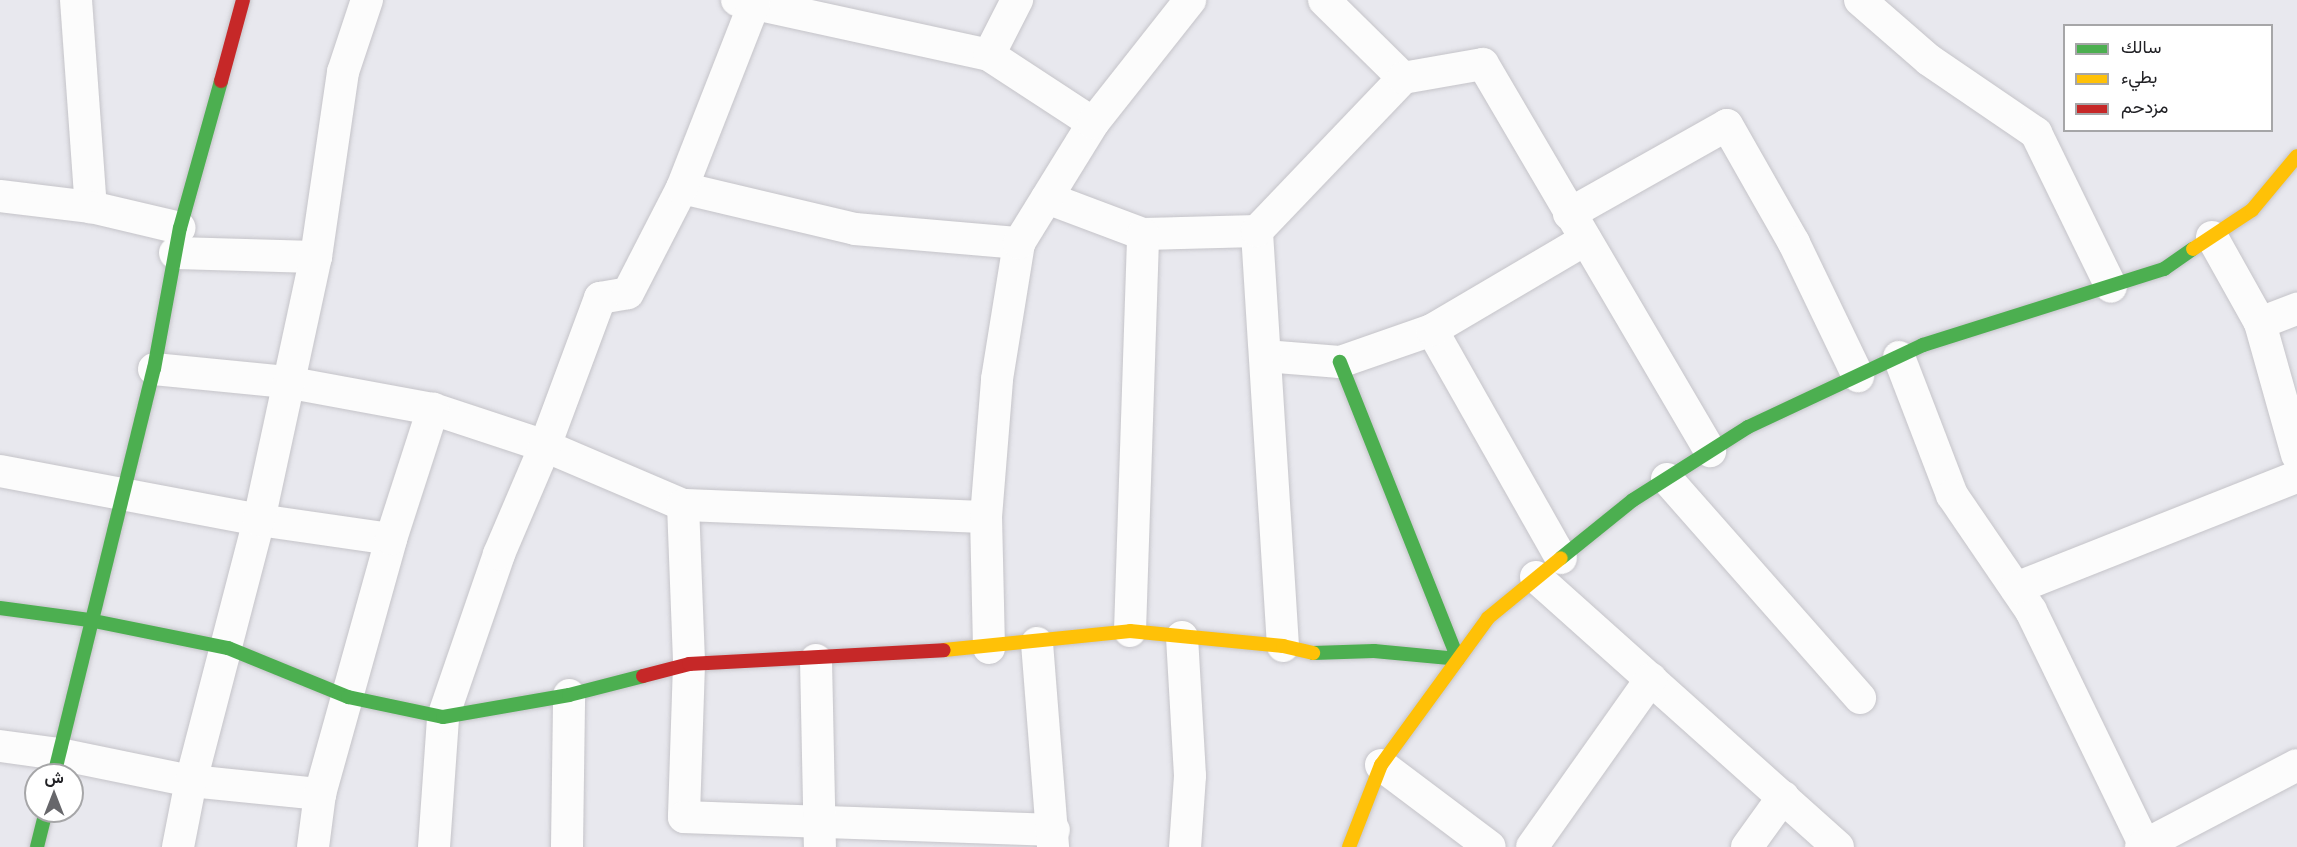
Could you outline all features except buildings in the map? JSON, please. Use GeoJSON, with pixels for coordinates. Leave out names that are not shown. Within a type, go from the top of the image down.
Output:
{"type":"FeatureCollection","features":[{"type":"Feature","properties":{"kind":"street"},"geometry":{"type":"LineString","coordinates":[[76,0],[91,207]]}},
{"type":"Feature","properties":{"kind":"street"},"geometry":{"type":"LineString","coordinates":[[56,763],[89,620],[154,369],[178,240],[243,0]]}},
{"type":"Feature","properties":{"kind":"street"},"geometry":{"type":"LineString","coordinates":[[178,847],[191,781],[228,648],[259,520],[286,382],[316,257],[343,72],[367,0]]}},
{"type":"Feature","properties":{"kind":"street"},"geometry":{"type":"LineString","coordinates":[[988,55],[1017,0]]}},
{"type":"Feature","properties":{"kind":"street"},"geometry":{"type":"LineString","coordinates":[[989,648],[986,517],[997,379],[1019,243],[1093,123],[1190,0]]}},
{"type":"Feature","properties":{"kind":"street"},"geometry":{"type":"LineString","coordinates":[[1324,0],[1403,78]]}},
{"type":"Feature","properties":{"kind":"street"},"geometry":{"type":"LineString","coordinates":[[1860,0],[1929,60],[2036,133],[2111,287]]}},
{"type":"Feature","properties":{"kind":"street"},"geometry":{"type":"LineString","coordinates":[[434,847],[443,717],[499,554],[545,446],[600,298],[628,293],[682,188],[745,2],[810,8],[988,55],[1093,123]]}},
{"type":"Feature","properties":{"kind":"street"},"geometry":{"type":"LineString","coordinates":[[1047,198],[1143,234],[1257,231],[1403,78],[1483,64],[1710,451]]}},
{"type":"Feature","properties":{"kind":"street"},"geometry":{"type":"LineString","coordinates":[[1265,356],[1340,362],[1432,330],[1577,227],[1727,125],[1794,243],[1858,376]]}},
{"type":"Feature","properties":{"kind":"street"},"geometry":{"type":"LineString","coordinates":[[1349,847],[1381,765],[1488,618],[1633,500],[1748,427],[1923,345],[2164,269],[2252,210],[2297,156]]}},
{"type":"Feature","properties":{"kind":"street"},"geometry":{"type":"LineString","coordinates":[[682,188],[855,229],[1019,243]]}},
{"type":"Feature","properties":{"kind":"street"},"geometry":{"type":"LineString","coordinates":[[0,196],[91,207],[178,240],[316,257]]}},
{"type":"Feature","properties":{"kind":"street"},"geometry":{"type":"LineString","coordinates":[[1257,231],[1283,646]]}},
{"type":"Feature","properties":{"kind":"street"},"geometry":{"type":"LineString","coordinates":[[1130,631],[1143,234]]}},
{"type":"Feature","properties":{"kind":"street"},"geometry":{"type":"LineString","coordinates":[[2212,237],[2260,323],[2297,455]]}},
{"type":"Feature","properties":{"kind":"street"},"geometry":{"type":"LineString","coordinates":[[2260,323],[2297,309]]}},
{"type":"Feature","properties":{"kind":"street"},"geometry":{"type":"LineString","coordinates":[[1432,330],[1561,558]]}},
{"type":"Feature","properties":{"kind":"street"},"geometry":{"type":"LineString","coordinates":[[1899,357],[1952,495],[2031,611],[2142,846],[2297,765]]}},
{"type":"Feature","properties":{"kind":"street"},"geometry":{"type":"LineString","coordinates":[[1340,362],[1458,659]]}},
{"type":"Feature","properties":{"kind":"street"},"geometry":{"type":"LineString","coordinates":[[154,369],[286,382],[433,409],[545,446],[683,505],[986,517]]}},
{"type":"Feature","properties":{"kind":"street"},"geometry":{"type":"LineString","coordinates":[[313,847],[321,794],[391,539],[433,409]]}},
{"type":"Feature","properties":{"kind":"street"},"geometry":{"type":"LineString","coordinates":[[0,471],[259,520],[391,539]]}},
{"type":"Feature","properties":{"kind":"street"},"geometry":{"type":"LineString","coordinates":[[2016,588],[2297,477]]}},
{"type":"Feature","properties":{"kind":"street"},"geometry":{"type":"LineString","coordinates":[[1667,479],[1860,698]]}},
{"type":"Feature","properties":{"kind":"street"},"geometry":{"type":"LineString","coordinates":[[683,505],[689,664],[684,817],[820,835],[1054,838],[1037,643]]}},
{"type":"Feature","properties":{"kind":"street"},"geometry":{"type":"LineString","coordinates":[[1536,577],[1838,847]]}},
{"type":"Feature","properties":{"kind":"street"},"geometry":{"type":"LineString","coordinates":[[0,608],[89,620],[228,648],[348,697],[443,717],[569,695],[689,664],[816,660],[989,648],[1130,631],[1283,646],[1310,653],[1374,651],[1458,659]]}},
{"type":"Feature","properties":{"kind":"street"},"geometry":{"type":"LineString","coordinates":[[1182,637],[1190,776],[1185,847]]}},
{"type":"Feature","properties":{"kind":"street"},"geometry":{"type":"LineString","coordinates":[[816,660],[820,835]]}},
{"type":"Feature","properties":{"kind":"street"},"geometry":{"type":"LineString","coordinates":[[1532,847],[1651,679]]}},
{"type":"Feature","properties":{"kind":"street"},"geometry":{"type":"LineString","coordinates":[[567,847],[569,695]]}},
{"type":"Feature","properties":{"kind":"street"},"geometry":{"type":"LineString","coordinates":[[0,746],[53,763]]}},
{"type":"Feature","properties":{"kind":"street"},"geometry":{"type":"LineString","coordinates":[[1381,765],[1490,847]]}},
{"type":"Feature","properties":{"kind":"street"},"geometry":{"type":"LineString","coordinates":[[84,768],[321,794]]}},
{"type":"Feature","properties":{"kind":"street"},"geometry":{"type":"LineString","coordinates":[[1747,847],[1783,797]]}},
{"type":"Feature","properties":{"kind":"street"},"geometry":{"type":"LineString","coordinates":[[38,847],[43,823]]}},
{"type":"Feature","properties":{"kind":"traffic: fast"},"geometry":{"type":"LineString","coordinates":[[57,763],[154,369],[180,228],[221,81]]}},
{"type":"Feature","properties":{"kind":"traffic: fast"},"geometry":{"type":"LineString","coordinates":[[1561,558],[1633,500],[1748,427],[1923,345],[2164,269],[2193,249]]}},
{"type":"Feature","properties":{"kind":"traffic: fast"},"geometry":{"type":"LineString","coordinates":[[1313,653],[1374,651],[1458,659],[1340,362]]}},
{"type":"Feature","properties":{"kind":"traffic: fast"},"geometry":{"type":"LineString","coordinates":[[0,608],[89,620],[228,648],[348,697],[443,717],[569,695],[643,676]]}},
{"type":"Feature","properties":{"kind":"traffic: fast"},"geometry":{"type":"LineString","coordinates":[[37,847],[43,823]]}},
{"type":"Feature","properties":{"kind":"traffic: slow"},"geometry":{"type":"LineString","coordinates":[[2193,249],[2252,210],[2297,156]]}},
{"type":"Feature","properties":{"kind":"traffic: slow"},"geometry":{"type":"LineString","coordinates":[[1349,847],[1381,765],[1488,618],[1561,558]]}},
{"type":"Feature","properties":{"kind":"traffic: slow"},"geometry":{"type":"LineString","coordinates":[[944,650],[1130,631],[1283,646],[1313,653]]}},
{"type":"Feature","properties":{"kind":"traffic: jam"},"geometry":{"type":"LineString","coordinates":[[221,81],[243,0]]}},
{"type":"Feature","properties":{"kind":"traffic: jam"},"geometry":{"type":"LineString","coordinates":[[643,676],[689,664],[944,650]]}}]}
